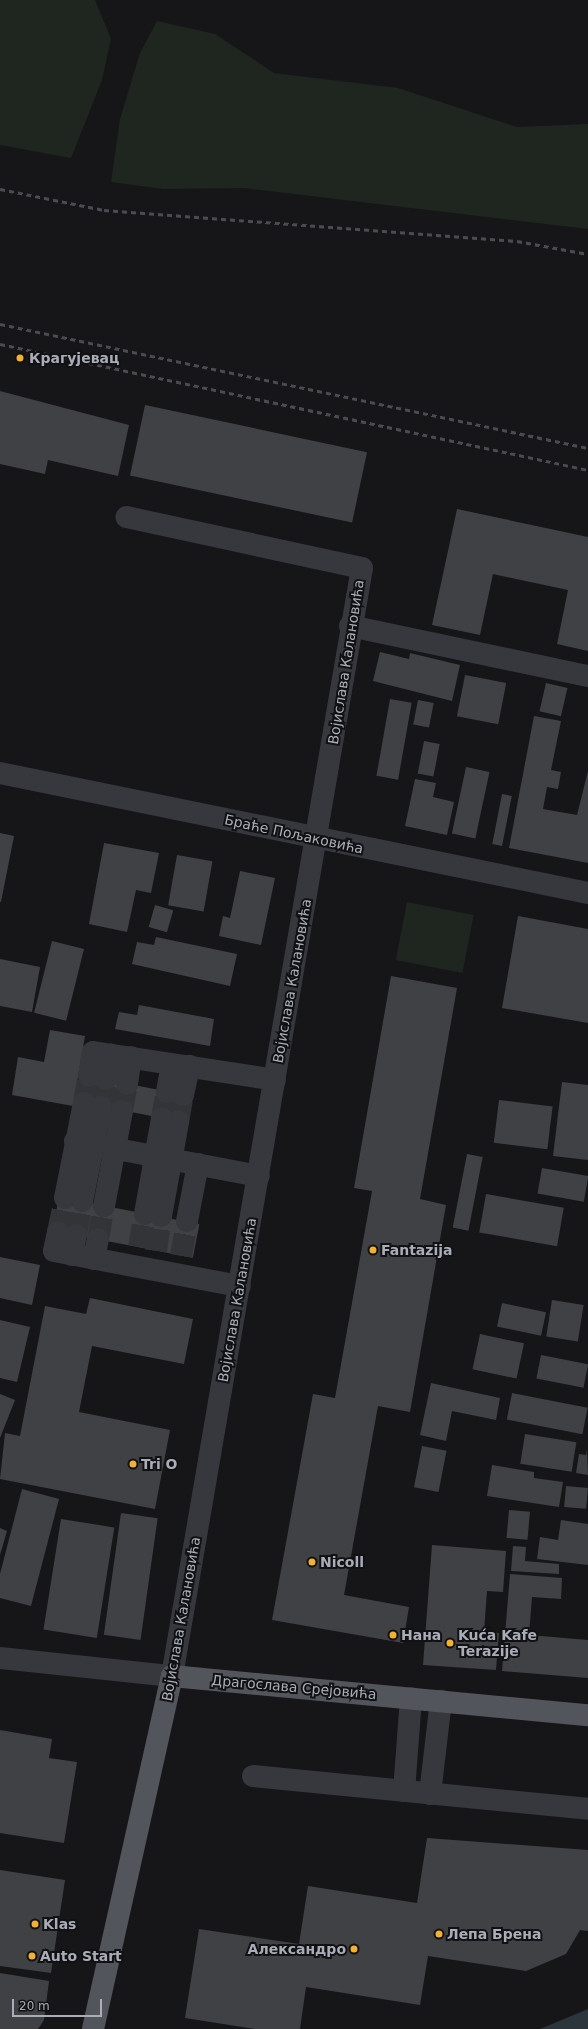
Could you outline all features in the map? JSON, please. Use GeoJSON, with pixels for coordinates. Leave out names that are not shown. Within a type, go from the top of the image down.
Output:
{"type":"FeatureCollection","features":[{"type":"Feature","properties":{"kind":"main road","name":"Драгослава Срејовића"},"geometry":{"type":"LineString","coordinates":[[172,1676],[588,1715]]}},
{"type":"Feature","properties":{"kind":"main road","name":"Војислава Калановића"},"geometry":{"type":"LineString","coordinates":[[93,2029],[172,1676]]}},
{"type":"Feature","properties":{"kind":"street","name":"Војислава Калановића"},"geometry":{"type":"LineString","coordinates":[[126,517],[362,568],[350,626],[317,839],[172,1676]]}},
{"type":"Feature","properties":{"kind":"street"},"geometry":{"type":"LineString","coordinates":[[350,626],[588,676]]}},
{"type":"Feature","properties":{"kind":"street","name":"Браће Пољаковића"},"geometry":{"type":"LineString","coordinates":[[0,773],[317,839],[588,893]]}},
{"type":"Feature","properties":{"kind":"street"},"geometry":{"type":"LineString","coordinates":[[97,1078],[93,1052],[275,1080]]}},
{"type":"Feature","properties":{"kind":"street"},"geometry":{"type":"LineString","coordinates":[[121,1056],[127,1084]]}},
{"type":"Feature","properties":{"kind":"street"},"geometry":{"type":"LineString","coordinates":[[175,1094],[181,1065]]}},
{"type":"Feature","properties":{"kind":"street"},"geometry":{"type":"LineString","coordinates":[[74,1200],[92,1105]]}},
{"type":"Feature","properties":{"kind":"street"},"geometry":{"type":"LineString","coordinates":[[104,1206],[122,1111]]}},
{"type":"Feature","properties":{"kind":"street"},"geometry":{"type":"LineString","coordinates":[[153,1215],[170,1121]]}},
{"type":"Feature","properties":{"kind":"street"},"geometry":{"type":"LineString","coordinates":[[84,1143],[258,1176]]}},
{"type":"Feature","properties":{"kind":"street"},"geometry":{"type":"LineString","coordinates":[[187,1222],[198,1164]]}},
{"type":"Feature","properties":{"kind":"street"},"geometry":{"type":"LineString","coordinates":[[69,1240],[96,1249],[180,1265],[240,1286]]}},
{"type":"Feature","properties":{"kind":"street","name":"Драгослава Срејовића"},"geometry":{"type":"LineString","coordinates":[[0,1658],[172,1676]]}},
{"type":"Feature","properties":{"kind":"street"},"geometry":{"type":"LineString","coordinates":[[404,1791],[411,1698]]}},
{"type":"Feature","properties":{"kind":"street"},"geometry":{"type":"LineString","coordinates":[[430,1794],[441,1701]]}},
{"type":"Feature","properties":{"kind":"street"},"geometry":{"type":"LineString","coordinates":[[253,1776],[588,1809]]}},
{"type":"Feature","properties":{"kind":"shaded area"},"geometry":{"type":"Polygon","coordinates":[[[0,0],[95,0],[111,39],[102,80],[71,158],[0,145],[0,0]]]}},
{"type":"Feature","properties":{"kind":"shaded area"},"geometry":{"type":"Polygon","coordinates":[[[157,21],[215,34],[274,73],[398,88],[517,127],[588,124],[588,229],[244,188],[163,189],[111,182],[120,119],[140,53],[157,21]]]}},
{"type":"Feature","properties":{"kind":"shaded area"},"geometry":{"type":"Polygon","coordinates":[[[407,902],[474,915],[462,973],[396,960],[407,902]]]}},
{"type":"Feature","properties":{"kind":"shaded area"},"geometry":{"type":"Polygon","coordinates":[[[588,2009],[588,2029],[540,2029],[588,2009]]]}},
{"type":"Feature","properties":{"kind":"building","name":"Крагујевац"},"geometry":{"type":"Polygon","coordinates":[[[0,391],[129,425],[118,476],[48,460],[45,474],[0,464],[0,391]]]}},
{"type":"Feature","properties":{"kind":"building"},"geometry":{"type":"Polygon","coordinates":[[[145,405],[367,452],[352,523],[130,475],[145,405]]]}},
{"type":"Feature","properties":{"kind":"building"},"geometry":{"type":"Polygon","coordinates":[[[457,509],[588,537],[588,651],[557,644],[568,590],[493,574],[480,635],[432,625],[457,509]]]}},
{"type":"Feature","properties":{"kind":"building"},"geometry":{"type":"Polygon","coordinates":[[[380,652],[409,659],[410,653],[460,665],[452,701],[373,681],[380,652]]]}},
{"type":"Feature","properties":{"kind":"building"},"geometry":{"type":"Polygon","coordinates":[[[465,675],[506,683],[498,724],[457,716],[465,675]]]}},
{"type":"Feature","properties":{"kind":"building"},"geometry":{"type":"Polygon","coordinates":[[[546,683],[567,688],[561,716],[539,711],[546,683]]]}},
{"type":"Feature","properties":{"kind":"building"},"geometry":{"type":"Polygon","coordinates":[[[390,699],[412,703],[398,780],[376,776],[390,699]]]}},
{"type":"Feature","properties":{"kind":"building"},"geometry":{"type":"Polygon","coordinates":[[[418,700],[434,703],[429,728],[413,725],[418,700]]]}},
{"type":"Feature","properties":{"kind":"building"},"geometry":{"type":"Polygon","coordinates":[[[534,716],[561,721],[551,770],[561,772],[558,789],[547,787],[543,809],[577,815],[588,771],[588,863],[509,848],[534,716]]]}},
{"type":"Feature","properties":{"kind":"building"},"geometry":{"type":"Polygon","coordinates":[[[424,741],[440,744],[433,776],[418,773],[424,741]]]}},
{"type":"Feature","properties":{"kind":"building"},"geometry":{"type":"Polygon","coordinates":[[[466,767],[489,772],[475,839],[452,834],[466,767]]]}},
{"type":"Feature","properties":{"kind":"building"},"geometry":{"type":"Polygon","coordinates":[[[415,779],[436,783],[433,797],[454,802],[447,835],[405,826],[415,779]]]}},
{"type":"Feature","properties":{"kind":"building"},"geometry":{"type":"Polygon","coordinates":[[[502,794],[512,796],[502,846],[492,844],[502,794]]]}},
{"type":"Feature","properties":{"kind":"building"},"geometry":{"type":"Polygon","coordinates":[[[0,833],[14,836],[1,902],[0,902],[0,833]]]}},
{"type":"Feature","properties":{"kind":"building"},"geometry":{"type":"Polygon","coordinates":[[[104,843],[159,853],[151,893],[136,890],[127,932],[89,924],[104,843]]]}},
{"type":"Feature","properties":{"kind":"building"},"geometry":{"type":"Polygon","coordinates":[[[177,855],[212,861],[204,911],[168,905],[177,855]]]}},
{"type":"Feature","properties":{"kind":"building"},"geometry":{"type":"Polygon","coordinates":[[[240,871],[275,878],[261,945],[219,936],[223,916],[230,918],[240,871]]]}},
{"type":"Feature","properties":{"kind":"building"},"geometry":{"type":"Polygon","coordinates":[[[155,905],[173,910],[167,932],[149,927],[155,905]]]}},
{"type":"Feature","properties":{"kind":"building"},"geometry":{"type":"Polygon","coordinates":[[[518,916],[588,929],[588,1023],[502,1008],[518,916]]]}},
{"type":"Feature","properties":{"kind":"building"},"geometry":{"type":"Polygon","coordinates":[[[156,937],[237,954],[230,986],[132,964],[137,942],[154,945],[156,937]]]}},
{"type":"Feature","properties":{"kind":"building"},"geometry":{"type":"Polygon","coordinates":[[[52,941],[84,949],[66,1021],[34,1013],[52,941]]]}},
{"type":"Feature","properties":{"kind":"building"},"geometry":{"type":"Polygon","coordinates":[[[0,959],[40,967],[32,1012],[0,1006],[0,959]]]}},
{"type":"Feature","properties":{"kind":"building"},"geometry":{"type":"Polygon","coordinates":[[[391,976],[457,988],[420,1199],[446,1205],[410,1412],[378,1406],[344,1595],[409,1607],[403,1643],[272,1620],[313,1394],[335,1398],[372,1191],[354,1188],[391,976]]]}},
{"type":"Feature","properties":{"kind":"building"},"geometry":{"type":"Polygon","coordinates":[[[139,1005],[214,1019],[210,1046],[115,1029],[119,1012],[137,1015],[139,1005]]]}},
{"type":"Feature","properties":{"kind":"building"},"geometry":{"type":"Polygon","coordinates":[[[50,1030],[85,1036],[73,1106],[12,1095],[18,1057],[44,1062],[50,1030]]]}},
{"type":"Feature","properties":{"kind":"building"},"geometry":{"type":"Polygon","coordinates":[[[82,1075],[193,1097],[188,1123],[77,1102],[82,1075]]]}},
{"type":"Feature","properties":{"kind":"building"},"geometry":{"type":"Polygon","coordinates":[[[562,1082],[588,1085],[588,1160],[553,1156],[562,1082]]]}},
{"type":"Feature","properties":{"kind":"building"},"geometry":{"type":"Polygon","coordinates":[[[499,1100],[553,1107],[547,1149],[494,1143],[499,1100]]]}},
{"type":"Feature","properties":{"kind":"building"},"geometry":{"type":"Polygon","coordinates":[[[467,1154],[483,1157],[468,1231],[453,1228],[467,1154]]]}},
{"type":"Feature","properties":{"kind":"building"},"geometry":{"type":"Polygon","coordinates":[[[542,1168],[588,1176],[584,1202],[537,1194],[542,1168]]]}},
{"type":"Feature","properties":{"kind":"building"},"geometry":{"type":"Polygon","coordinates":[[[486,1194],[564,1208],[557,1246],[479,1232],[486,1194]]]}},
{"type":"Feature","properties":{"kind":"building"},"geometry":{"type":"Polygon","coordinates":[[[59,1197],[199,1224],[193,1258],[53,1230],[59,1197]]]}},
{"type":"Feature","properties":{"kind":"building"},"geometry":{"type":"Polygon","coordinates":[[[0,1257],[40,1265],[32,1305],[0,1298],[0,1257]]]}},
{"type":"Feature","properties":{"kind":"building"},"geometry":{"type":"Polygon","coordinates":[[[90,1298],[193,1319],[184,1364],[92,1346],[79,1412],[170,1430],[155,1509],[0,1479],[5,1433],[20,1436],[45,1306],[86,1314],[90,1298]]]}},
{"type":"Feature","properties":{"kind":"building"},"geometry":{"type":"Polygon","coordinates":[[[552,1300],[584,1305],[578,1342],[546,1337],[552,1300]]]}},
{"type":"Feature","properties":{"kind":"building"},"geometry":{"type":"Polygon","coordinates":[[[502,1303],[546,1312],[541,1336],[497,1326],[502,1303]]]}},
{"type":"Feature","properties":{"kind":"building"},"geometry":{"type":"Polygon","coordinates":[[[0,1320],[30,1327],[17,1382],[0,1378],[0,1320]]]}},
{"type":"Feature","properties":{"kind":"building"},"geometry":{"type":"Polygon","coordinates":[[[480,1334],[524,1343],[517,1379],[473,1369],[480,1334]]]}},
{"type":"Feature","properties":{"kind":"building"},"geometry":{"type":"Polygon","coordinates":[[[541,1355],[588,1364],[584,1388],[536,1379],[541,1355]]]}},
{"type":"Feature","properties":{"kind":"building"},"geometry":{"type":"Polygon","coordinates":[[[431,1383],[500,1398],[496,1420],[452,1411],[446,1441],[420,1435],[431,1383]]]}},
{"type":"Feature","properties":{"kind":"building"},"geometry":{"type":"Polygon","coordinates":[[[512,1393],[588,1408],[582,1434],[507,1420],[512,1393]]]}},
{"type":"Feature","properties":{"kind":"building"},"geometry":{"type":"Polygon","coordinates":[[[0,1394],[15,1400],[0,1438],[0,1394]]]}},
{"type":"Feature","properties":{"kind":"building"},"geometry":{"type":"Polygon","coordinates":[[[525,1434],[576,1442],[572,1472],[520,1464],[525,1434]]]}},
{"type":"Feature","properties":{"kind":"building"},"geometry":{"type":"Polygon","coordinates":[[[422,1446],[447,1451],[439,1492],[414,1487],[422,1446]]]}},
{"type":"Feature","properties":{"kind":"building"},"geometry":{"type":"Polygon","coordinates":[[[587,1449],[588,1475],[576,1473],[579,1454],[586,1455],[587,1449]]]}},
{"type":"Feature","properties":{"kind":"building"},"geometry":{"type":"Polygon","coordinates":[[[492,1465],[534,1472],[534,1478],[563,1482],[559,1507],[487,1496],[492,1465]]]}},
{"type":"Feature","properties":{"kind":"building"},"geometry":{"type":"Polygon","coordinates":[[[566,1486],[588,1488],[586,1509],[564,1507],[566,1486]]]}},
{"type":"Feature","properties":{"kind":"building"},"geometry":{"type":"Polygon","coordinates":[[[22,1489],[59,1499],[31,1606],[0,1598],[0,1574],[22,1489]]]}},
{"type":"Feature","properties":{"kind":"building"},"geometry":{"type":"Polygon","coordinates":[[[509,1510],[530,1512],[527,1540],[507,1538],[509,1510]]]}},
{"type":"Feature","properties":{"kind":"building"},"geometry":{"type":"Polygon","coordinates":[[[121,1513],[158,1518],[141,1640],[104,1635],[121,1513]]]}},
{"type":"Feature","properties":{"kind":"building"},"geometry":{"type":"Polygon","coordinates":[[[61,1519],[114,1527],[97,1638],[43,1630],[61,1519]]]}},
{"type":"Feature","properties":{"kind":"building"},"geometry":{"type":"Polygon","coordinates":[[[561,1520],[588,1524],[588,1565],[537,1559],[540,1537],[558,1540],[561,1520]]]}},
{"type":"Feature","properties":{"kind":"building"},"geometry":{"type":"Polygon","coordinates":[[[0,1528],[7,1531],[0,1555],[0,1528]]]}},
{"type":"Feature","properties":{"kind":"building"},"geometry":{"type":"Polygon","coordinates":[[[432,1545],[506,1551],[503,1592],[487,1591],[484,1632],[499,1633],[496,1670],[423,1665],[432,1545]]]}},
{"type":"Feature","properties":{"kind":"building"},"geometry":{"type":"Polygon","coordinates":[[[513,1546],[526,1547],[525,1561],[559,1564],[559,1574],[511,1571],[513,1546]]]}},
{"type":"Feature","properties":{"kind":"building"},"geometry":{"type":"Polygon","coordinates":[[[510,1574],[562,1578],[561,1599],[532,1597],[529,1635],[588,1640],[588,1678],[502,1671],[510,1574]]]}},
{"type":"Feature","properties":{"kind":"building"},"geometry":{"type":"Polygon","coordinates":[[[0,1730],[52,1739],[49,1758],[77,1762],[64,1843],[0,1833],[0,1730]]]}},
{"type":"Feature","properties":{"kind":"building","name":"Лепа Брена"},"geometry":{"type":"Polygon","coordinates":[[[427,1838],[588,1850],[588,1931],[580,1930],[566,1954],[526,1971],[428,1956],[420,2005],[306,1987],[300,2029],[255,2029],[185,2018],[199,1929],[299,1944],[308,1886],[417,1903],[427,1838]]]}},
{"type":"Feature","properties":{"kind":"building"},"geometry":{"type":"Polygon","coordinates":[[[0,1870],[65,1880],[51,1973],[0,1966],[0,1870]]]}},
{"type":"Feature","properties":{"kind":"building"},"geometry":{"type":"Polygon","coordinates":[[[0,1973],[49,1981],[44,2020],[38,2029],[0,2029],[0,1973]]]}},
{"type":"Feature","properties":{"kind":"tunnel"},"geometry":{"type":"LineString","coordinates":[[84,1103],[89,1076]]}},
{"type":"Feature","properties":{"kind":"tunnel"},"geometry":{"type":"LineString","coordinates":[[101,1107],[106,1079]]}},
{"type":"Feature","properties":{"kind":"tunnel"},"geometry":{"type":"LineString","coordinates":[[122,1111],[127,1084]]}},
{"type":"Feature","properties":{"kind":"tunnel"},"geometry":{"type":"LineString","coordinates":[[162,1119],[167,1092]]}},
{"type":"Feature","properties":{"kind":"tunnel"},"geometry":{"type":"LineString","coordinates":[[178,1122],[183,1095]]}},
{"type":"Feature","properties":{"kind":"tunnel"},"geometry":{"type":"LineString","coordinates":[[58,1232],[65,1198]]}},
{"type":"Feature","properties":{"kind":"tunnel"},"geometry":{"type":"LineString","coordinates":[[76,1235],[82,1201]]}},
{"type":"Feature","properties":{"kind":"tunnel"},"geometry":{"type":"LineString","coordinates":[[98,1239],[104,1206]]}},
{"type":"Feature","properties":{"kind":"tunnel"},"geometry":{"type":"LineString","coordinates":[[139,1247],[145,1214]]}},
{"type":"Feature","properties":{"kind":"tunnel"},"geometry":{"type":"LineString","coordinates":[[156,1251],[161,1216]]}},
{"type":"Feature","properties":{"kind":"tunnel"},"geometry":{"type":"LineString","coordinates":[[181,1256],[187,1221]]}},
{"type":"Feature","properties":{"kind":"railway"},"geometry":{"type":"LineString","coordinates":[[0,189],[104,210],[517,241],[588,254]]}},
{"type":"Feature","properties":{"kind":"railway"},"geometry":{"type":"LineString","coordinates":[[0,324],[588,448]]}},
{"type":"Feature","properties":{"kind":"railway"},"geometry":{"type":"LineString","coordinates":[[0,344],[588,470]]}},
{"type":"Feature","properties":{"kind":"place","name":"Крагујевац"},"geometry":{"type":"Point","coordinates":[20,358]}},
{"type":"Feature","properties":{"kind":"place","name":"Fantazija"},"geometry":{"type":"Point","coordinates":[373,1250]}},
{"type":"Feature","properties":{"kind":"place","name":"Tri O"},"geometry":{"type":"Point","coordinates":[133,1464]}},
{"type":"Feature","properties":{"kind":"place","name":"Nicoll"},"geometry":{"type":"Point","coordinates":[312,1562]}},
{"type":"Feature","properties":{"kind":"place","name":"Нана"},"geometry":{"type":"Point","coordinates":[393,1635]}},
{"type":"Feature","properties":{"kind":"place","name":"Kuća Kafe Terazije"},"geometry":{"type":"Point","coordinates":[450,1643]}},
{"type":"Feature","properties":{"kind":"place","name":"Klas"},"geometry":{"type":"Point","coordinates":[35,1924]}},
{"type":"Feature","properties":{"kind":"place","name":"Лепа Брена"},"geometry":{"type":"Point","coordinates":[439,1934]}},
{"type":"Feature","properties":{"kind":"place","name":"Александро"},"geometry":{"type":"Point","coordinates":[354,1949]}},
{"type":"Feature","properties":{"kind":"place","name":"Auto Start"},"geometry":{"type":"Point","coordinates":[32,1956]}}]}
